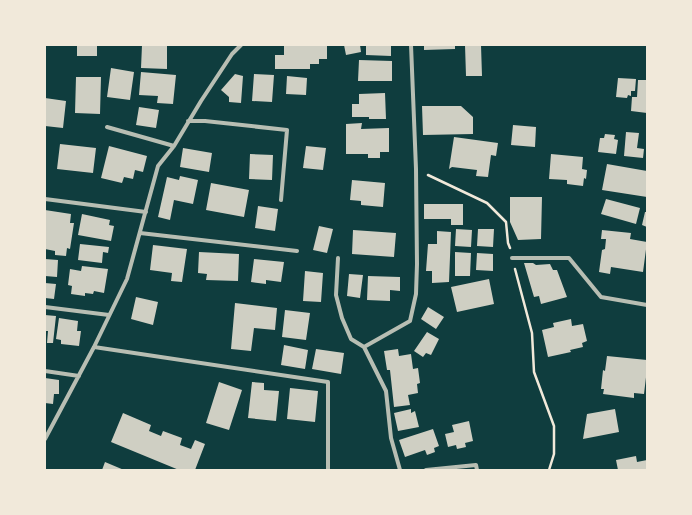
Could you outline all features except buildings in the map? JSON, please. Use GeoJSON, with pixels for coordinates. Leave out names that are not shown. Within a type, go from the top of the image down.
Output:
{"type":"FeatureCollection","features":[{"type":"Feature","properties":{"kind":"street"},"geometry":{"type":"LineString","coordinates":[[45,439],[94,347],[127,279],[158,166],[174,146],[188,121],[232,54],[241,45]]}},
{"type":"Feature","properties":{"kind":"street"},"geometry":{"type":"LineString","coordinates":[[364,347],[410,321],[416,294],[416,169],[411,45]]}},
{"type":"Feature","properties":{"kind":"street"},"geometry":{"type":"LineString","coordinates":[[188,121],[205,121],[288,130],[281,200]]}},
{"type":"Feature","properties":{"kind":"street"},"geometry":{"type":"LineString","coordinates":[[107,127],[174,146]]}},
{"type":"Feature","properties":{"kind":"street"},"geometry":{"type":"LineString","coordinates":[[45,199],[146,212]]}},
{"type":"Feature","properties":{"kind":"street"},"geometry":{"type":"LineString","coordinates":[[140,233],[297,251]]}},
{"type":"Feature","properties":{"kind":"street"},"geometry":{"type":"LineString","coordinates":[[338,258],[336,295],[342,318],[351,339],[364,347],[386,391],[391,438],[400,470]]}},
{"type":"Feature","properties":{"kind":"street"},"geometry":{"type":"LineString","coordinates":[[512,258],[569,258],[601,297],[647,305]]}},
{"type":"Feature","properties":{"kind":"street"},"geometry":{"type":"LineString","coordinates":[[45,307],[110,315]]}},
{"type":"Feature","properties":{"kind":"street"},"geometry":{"type":"LineString","coordinates":[[94,347],[328,382],[328,470]]}},
{"type":"Feature","properties":{"kind":"street"},"geometry":{"type":"LineString","coordinates":[[45,371],[79,376]]}},
{"type":"Feature","properties":{"kind":"street"},"geometry":{"type":"LineString","coordinates":[[426,470],[476,464],[477,470]]}},
{"type":"Feature","properties":{"kind":"path"},"geometry":{"type":"LineString","coordinates":[[416,169],[487,203],[506,222],[508,243],[532,333],[534,372],[554,426],[554,454],[549,470]]}}]}
